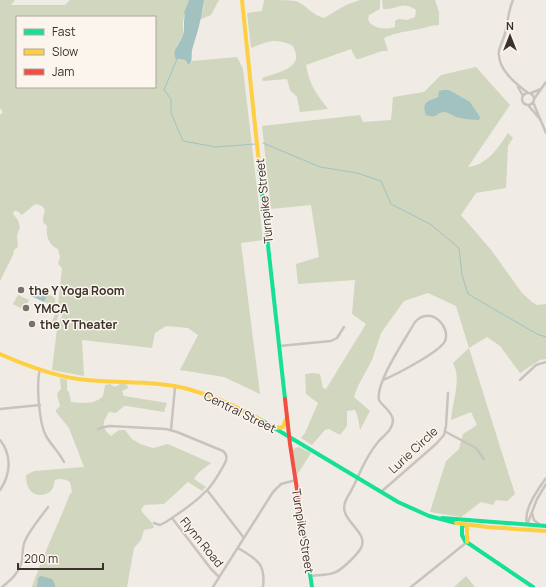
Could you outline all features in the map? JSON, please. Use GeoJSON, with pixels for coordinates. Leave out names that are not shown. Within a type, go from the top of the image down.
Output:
{"type":"FeatureCollection","features":[{"type":"Feature","properties":{"kind":"street","name":"Turnpike Street"},"geometry":{"type":"LineString","coordinates":[[242,0],[289,437],[312,587]]}},
{"type":"Feature","properties":{"kind":"street"},"geometry":{"type":"LineString","coordinates":[[513,0],[508,12],[506,31],[499,57],[503,69],[517,84],[533,96],[540,120],[546,133]]}},
{"type":"Feature","properties":{"kind":"street"},"geometry":{"type":"LineString","coordinates":[[527,105],[534,101],[546,82]]}},
{"type":"Feature","properties":{"kind":"street"},"geometry":{"type":"LineString","coordinates":[[517,84],[523,96],[523,102],[540,120]]}},
{"type":"Feature","properties":{"kind":"street"},"geometry":{"type":"LineString","coordinates":[[523,96],[541,89]]}},
{"type":"Feature","properties":{"kind":"street"},"geometry":{"type":"LineString","coordinates":[[310,576],[334,574],[361,549],[363,544],[362,540],[344,511],[345,501],[372,450],[389,431],[392,424],[391,413],[380,402],[378,392],[382,380],[388,368],[416,320],[430,315],[437,319],[444,327],[446,332],[444,342],[437,349],[400,373],[382,380]]}},
{"type":"Feature","properties":{"kind":"street"},"geometry":{"type":"LineString","coordinates":[[279,346],[331,341],[337,338],[344,327]]}},
{"type":"Feature","properties":{"kind":"street","name":"Central Street"},"geometry":{"type":"LineString","coordinates":[[0,354],[40,369],[78,379],[150,383],[187,389],[214,398],[275,428],[381,492],[406,506],[428,515],[450,522],[527,527]]}},
{"type":"Feature","properties":{"kind":"street"},"geometry":{"type":"LineString","coordinates":[[520,380],[536,365],[546,362]]}},
{"type":"Feature","properties":{"kind":"street"},"geometry":{"type":"LineString","coordinates":[[40,369],[37,385],[45,434],[59,452],[64,462]]}},
{"type":"Feature","properties":{"kind":"street"},"geometry":{"type":"LineString","coordinates":[[171,430],[175,386]]}},
{"type":"Feature","properties":{"kind":"street","name":"Lurie Circle"},"geometry":{"type":"LineString","coordinates":[[381,492],[438,442],[446,432],[448,393]]}},
{"type":"Feature","properties":{"kind":"street","name":"Turnpike Street"},"geometry":{"type":"LineString","coordinates":[[275,428],[281,428],[286,422],[285,403]]}},
{"type":"Feature","properties":{"kind":"street"},"geometry":{"type":"LineString","coordinates":[[0,409],[40,405]]}},
{"type":"Feature","properties":{"kind":"street"},"geometry":{"type":"LineString","coordinates":[[98,429],[104,426],[110,426],[160,428],[171,430],[223,451],[226,454],[227,460],[224,466],[207,490],[163,524],[158,525],[154,523]]}},
{"type":"Feature","properties":{"kind":"street"},"geometry":{"type":"LineString","coordinates":[[446,432],[476,448],[484,458]]}},
{"type":"Feature","properties":{"kind":"street"},"geometry":{"type":"LineString","coordinates":[[0,440],[7,452],[9,464],[7,477],[0,490]]}},
{"type":"Feature","properties":{"kind":"street"},"geometry":{"type":"LineString","coordinates":[[527,527],[526,518],[531,504],[546,478]]}},
{"type":"Feature","properties":{"kind":"street"},"geometry":{"type":"LineString","coordinates":[[213,587],[273,492],[281,484],[296,480]]}},
{"type":"Feature","properties":{"kind":"street"},"geometry":{"type":"LineString","coordinates":[[527,527],[539,495],[546,484]]}},
{"type":"Feature","properties":{"kind":"street"},"geometry":{"type":"LineString","coordinates":[[207,490],[244,538]]}},
{"type":"Feature","properties":{"kind":"street"},"geometry":{"type":"LineString","coordinates":[[2,587],[18,572],[26,539],[48,507]]}},
{"type":"Feature","properties":{"kind":"street"},"geometry":{"type":"LineString","coordinates":[[532,513],[534,520],[540,526]]}},
{"type":"Feature","properties":{"kind":"street","name":"Flynn Road"},"geometry":{"type":"LineString","coordinates":[[172,518],[211,569],[219,577]]}},
{"type":"Feature","properties":{"kind":"street"},"geometry":{"type":"LineString","coordinates":[[465,522],[467,528],[467,542]]}},
{"type":"Feature","properties":{"kind":"street"},"geometry":{"type":"LineString","coordinates":[[527,527],[546,526]]}},
{"type":"Feature","properties":{"kind":"street"},"geometry":{"type":"LineString","coordinates":[[527,527],[546,531]]}},
{"type":"Feature","properties":{"kind":"street"},"geometry":{"type":"LineString","coordinates":[[412,587],[467,542]]}},
{"type":"Feature","properties":{"kind":"street"},"geometry":{"type":"LineString","coordinates":[[467,542],[533,587]]}},
{"type":"Feature","properties":{"kind":"street"},"geometry":{"type":"LineString","coordinates":[[238,548],[260,564],[263,587]]}},
{"type":"Feature","properties":{"kind":"green space"},"geometry":{"type":"Polygon","coordinates":[[[0,0],[15,0],[11,5],[65,5],[70,0],[189,0],[183,21],[183,35],[176,47],[178,60],[185,60],[190,65],[192,61],[237,57],[243,69],[263,240],[241,243],[260,394],[224,377],[180,370],[198,335],[188,328],[166,326],[155,333],[152,348],[82,340],[84,376],[52,370],[57,328],[62,316],[58,306],[62,268],[58,264],[60,257],[58,249],[48,240],[47,226],[43,222],[45,210],[42,206],[36,204],[22,215],[17,211],[14,211],[13,214],[18,220],[20,227],[17,235],[18,247],[14,250],[0,281],[0,115],[3,112],[0,108],[0,0]]]}},
{"type":"Feature","properties":{"kind":"green space"},"geometry":{"type":"Polygon","coordinates":[[[204,0],[219,0],[211,15],[199,20],[203,11],[204,0]]]}},
{"type":"Feature","properties":{"kind":"green space"},"geometry":{"type":"Polygon","coordinates":[[[264,0],[296,1],[316,15],[324,18],[346,5],[360,0],[380,0],[380,9],[369,15],[368,19],[375,27],[387,28],[395,27],[395,21],[399,19],[407,20],[415,17],[416,10],[407,6],[383,9],[382,0],[435,0],[439,12],[439,25],[399,33],[384,38],[388,51],[382,51],[356,59],[351,49],[306,65],[309,78],[314,89],[328,109],[300,112],[297,97],[290,90],[287,79],[263,81],[262,78],[289,68],[293,64],[296,59],[296,53],[292,45],[271,41],[251,48],[247,13],[262,11],[264,0]]]}},
{"type":"Feature","properties":{"kind":"green space"},"geometry":{"type":"Polygon","coordinates":[[[476,67],[510,105],[468,167],[481,163],[491,155],[508,133],[513,138],[508,146],[506,188],[476,193],[461,215],[492,251],[522,293],[537,305],[546,304],[546,359],[540,360],[520,373],[500,346],[487,337],[469,348],[456,306],[428,293],[404,301],[381,333],[372,360],[358,386],[354,397],[370,411],[360,430],[355,410],[347,411],[347,426],[340,435],[329,429],[325,430],[312,445],[301,438],[305,433],[318,403],[306,394],[305,374],[320,374],[323,388],[326,389],[366,324],[352,314],[355,280],[298,284],[296,264],[319,257],[311,205],[271,209],[262,126],[360,115],[363,122],[391,120],[393,97],[424,92],[441,75],[476,67]]]}},
{"type":"Feature","properties":{"kind":"green space"},"geometry":{"type":"Polygon","coordinates":[[[48,294],[55,298],[56,310],[59,314],[54,328],[49,328],[56,312],[47,309],[49,304],[44,302],[48,294]]]}},
{"type":"Feature","properties":{"kind":"green space"},"geometry":{"type":"Polygon","coordinates":[[[18,295],[29,300],[24,310],[13,304],[18,295]]]}},
{"type":"Feature","properties":{"kind":"green space"},"geometry":{"type":"Polygon","coordinates":[[[469,348],[515,494],[507,501],[496,500],[493,505],[481,502],[461,517],[430,512],[446,461],[459,449],[463,434],[477,425],[471,412],[451,420],[457,383],[456,371],[453,363],[469,348]]]}},
{"type":"Feature","properties":{"kind":"green space"},"geometry":{"type":"Polygon","coordinates":[[[60,378],[67,380],[67,390],[69,392],[71,402],[88,403],[96,401],[103,396],[105,385],[110,384],[115,387],[122,383],[127,385],[128,388],[122,391],[124,396],[167,403],[164,412],[124,406],[116,413],[109,412],[104,422],[104,428],[111,436],[119,430],[125,430],[132,439],[140,444],[153,448],[168,444],[211,463],[198,473],[194,479],[206,487],[202,491],[188,482],[164,504],[144,505],[141,510],[152,523],[154,528],[144,530],[141,540],[134,548],[127,587],[32,587],[72,492],[70,482],[59,479],[55,480],[53,488],[50,492],[40,495],[36,494],[30,490],[26,481],[26,475],[34,471],[84,467],[69,428],[56,412],[60,406],[57,395],[61,389],[60,378]]]}},
{"type":"Feature","properties":{"kind":"green space"},"geometry":{"type":"Polygon","coordinates":[[[299,447],[311,453],[297,475],[293,451],[295,448],[299,447]]]}},
{"type":"Feature","properties":{"kind":"green space"},"geometry":{"type":"Polygon","coordinates":[[[466,576],[475,587],[454,587],[466,576]]]}},
{"type":"Feature","properties":{"kind":"water"},"geometry":{"type":"Polygon","coordinates":[[[189,0],[204,0],[201,19],[189,65],[185,60],[176,59],[175,53],[176,47],[183,35],[184,13],[189,0]]]}},
{"type":"Feature","properties":{"kind":"water"},"geometry":{"type":"Polygon","coordinates":[[[449,90],[470,102],[480,117],[479,120],[459,118],[446,112],[441,112],[435,116],[426,115],[424,107],[425,104],[428,101],[438,97],[439,91],[449,90]]]}},
{"type":"Feature","properties":{"kind":"water"},"geometry":{"type":"Polygon","coordinates":[[[35,288],[48,294],[44,302],[31,296],[35,288]]]}},
{"type":"Feature","properties":{"kind":"water"},"geometry":{"type":"Polygon","coordinates":[[[41,576],[52,579],[55,587],[37,587],[38,578],[41,576]]]}},
{"type":"Feature","properties":{"kind":"waterway"},"geometry":{"type":"LineString","coordinates":[[177,59],[164,90],[171,99],[171,113],[183,141],[216,147],[255,144]]}},
{"type":"Feature","properties":{"kind":"waterway"},"geometry":{"type":"LineString","coordinates":[[263,143],[320,167],[357,173],[381,181],[391,204],[430,224],[459,248],[462,275],[468,294],[537,334],[546,337]]}},
{"type":"Feature","properties":{"kind":"traffic: fast"},"geometry":{"type":"LineString","coordinates":[[259,164],[285,399]]}},
{"type":"Feature","properties":{"kind":"traffic: fast"},"geometry":{"type":"LineString","coordinates":[[261,420],[398,502],[429,516],[456,523]]}},
{"type":"Feature","properties":{"kind":"traffic: fast"},"geometry":{"type":"LineString","coordinates":[[442,518],[546,526]]}},
{"type":"Feature","properties":{"kind":"traffic: fast"},"geometry":{"type":"LineString","coordinates":[[465,524],[462,527],[462,535],[465,541],[533,587]]}},
{"type":"Feature","properties":{"kind":"traffic: fast"},"geometry":{"type":"LineString","coordinates":[[304,535],[312,587]]}},
{"type":"Feature","properties":{"kind":"traffic: slow"},"geometry":{"type":"LineString","coordinates":[[242,0],[259,164]]}},
{"type":"Feature","properties":{"kind":"traffic: slow"},"geometry":{"type":"LineString","coordinates":[[0,354],[38,369],[78,379],[161,384],[188,389],[225,402],[261,420]]}},
{"type":"Feature","properties":{"kind":"traffic: slow"},"geometry":{"type":"LineString","coordinates":[[275,428],[283,427],[286,419]]}},
{"type":"Feature","properties":{"kind":"traffic: slow"},"geometry":{"type":"LineString","coordinates":[[456,523],[487,527],[546,531]]}},
{"type":"Feature","properties":{"kind":"traffic: slow"},"geometry":{"type":"LineString","coordinates":[[465,524],[467,528],[467,542]]}},
{"type":"Feature","properties":{"kind":"traffic: jam"},"geometry":{"type":"LineString","coordinates":[[285,399],[290,444],[304,535]]}},
{"type":"Feature","properties":{"kind":"place","name":"the Y Yoga Room"},"geometry":{"type":"Point","coordinates":[21,290]}},
{"type":"Feature","properties":{"kind":"place","name":"YMCA"},"geometry":{"type":"Point","coordinates":[26,308]}},
{"type":"Feature","properties":{"kind":"place","name":"the Y Theater"},"geometry":{"type":"Point","coordinates":[32,324]}}]}
